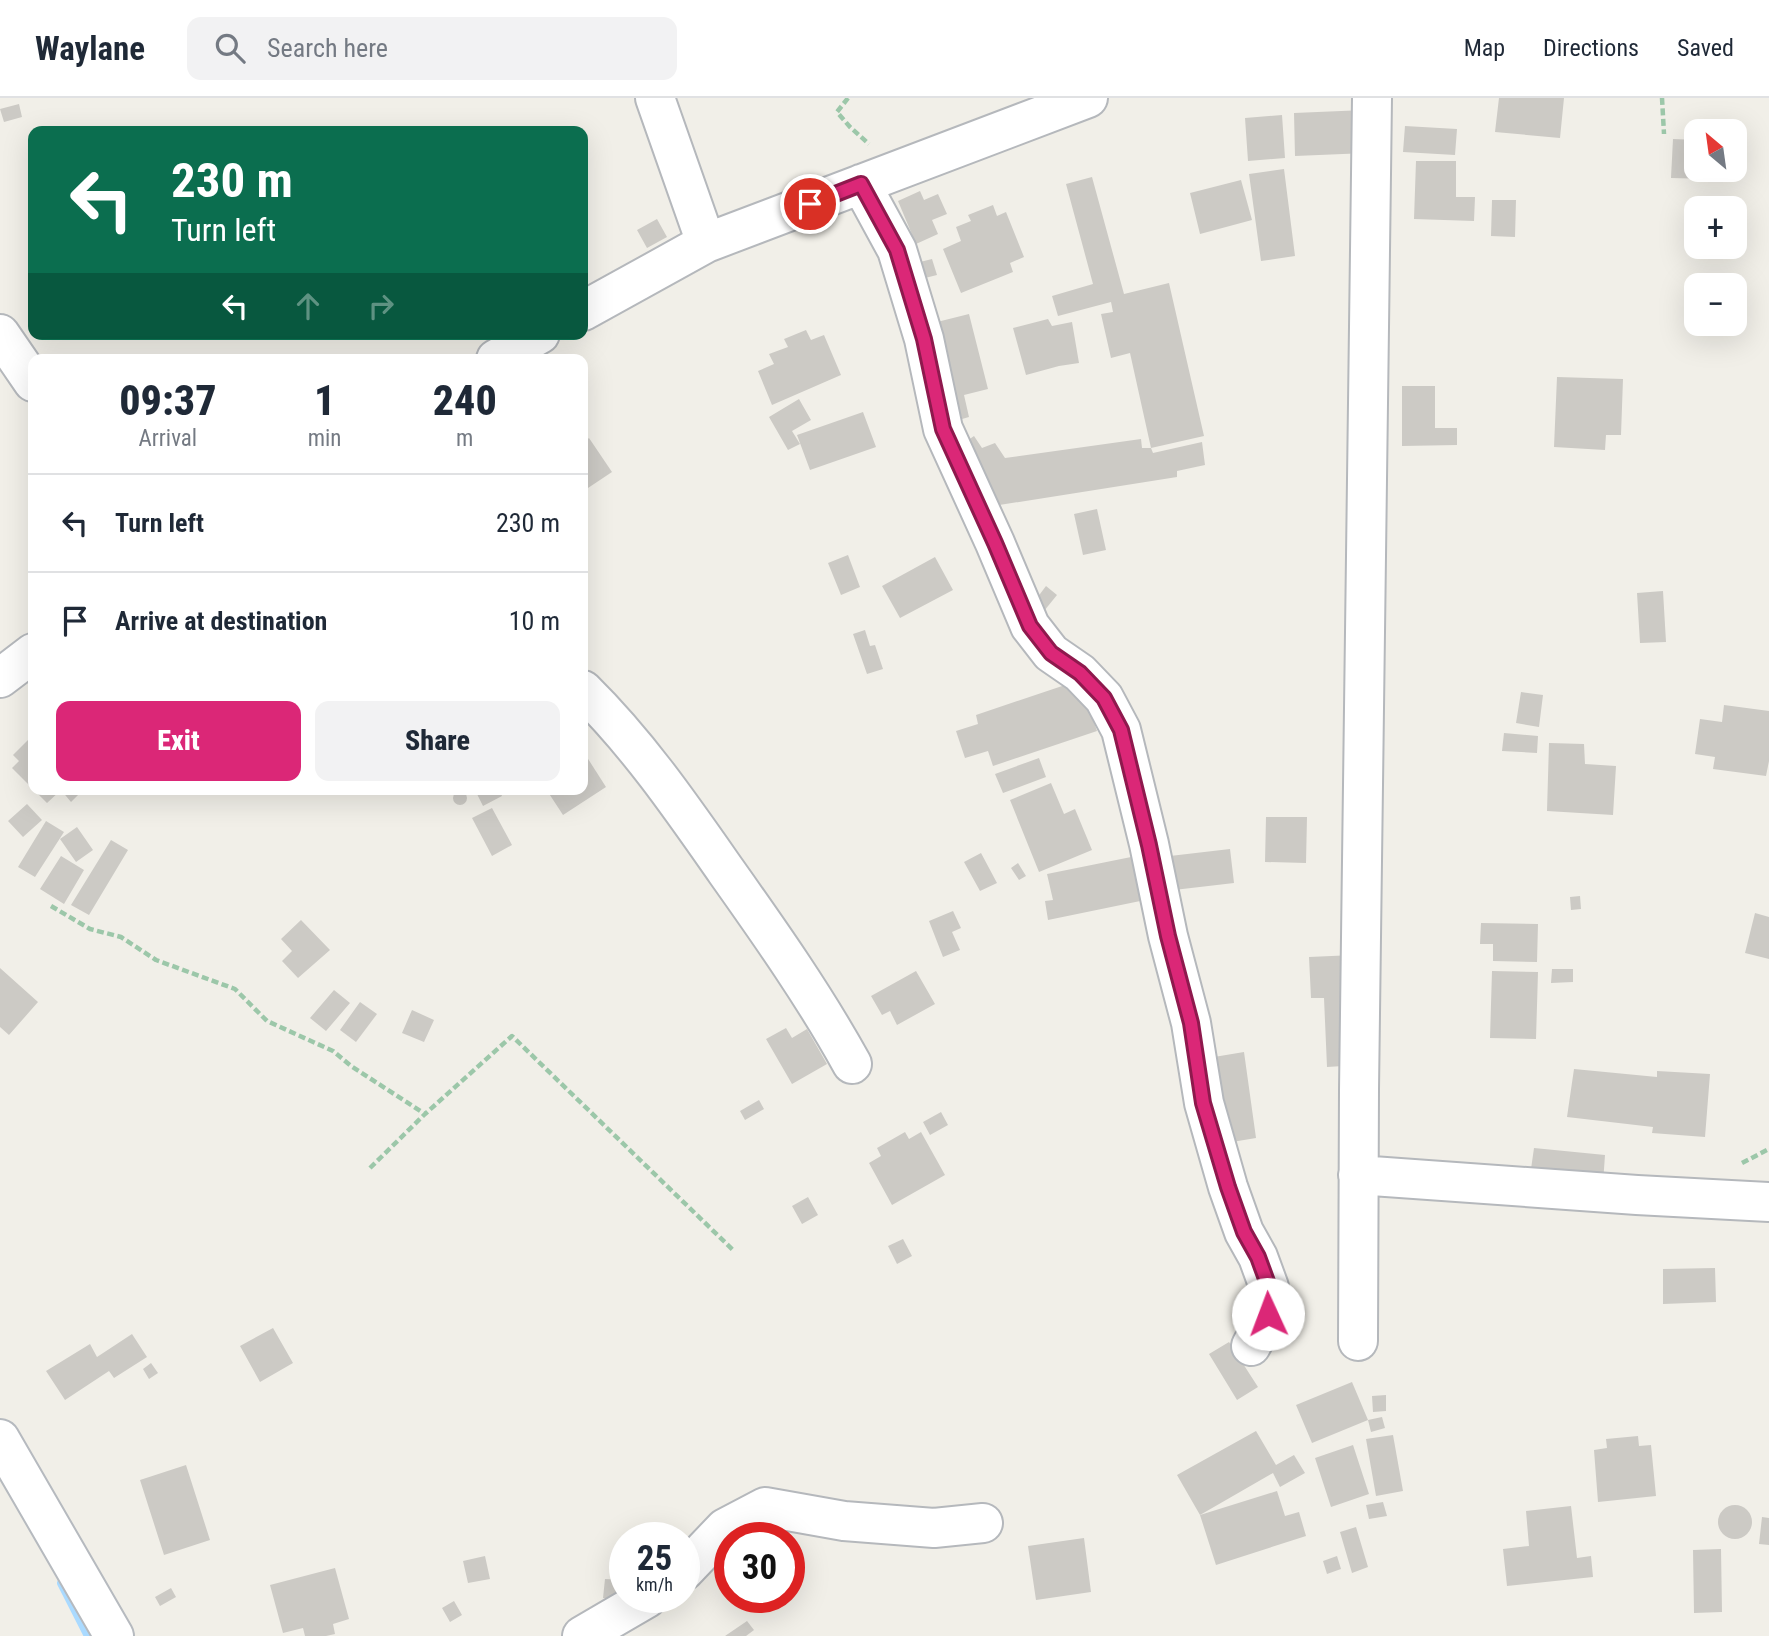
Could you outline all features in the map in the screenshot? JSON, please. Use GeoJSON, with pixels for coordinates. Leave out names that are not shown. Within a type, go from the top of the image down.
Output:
{"type":"FeatureCollection","features":[{"type":"Feature","properties":{"kind":"street"},"geometry":{"type":"LineString","coordinates":[[655,98],[706,243]]}},
{"type":"Feature","properties":{"kind":"street"},"geometry":{"type":"LineString","coordinates":[[588,308],[706,243],[1088,98]]}},
{"type":"Feature","properties":{"kind":"street"},"geometry":{"type":"LineString","coordinates":[[1358,1341],[1372,98]]}},
{"type":"Feature","properties":{"kind":"street"},"geometry":{"type":"LineString","coordinates":[[872,180],[924,339],[943,429],[1030,626],[1051,653],[1080,673],[1104,698],[1121,730],[1168,936],[1191,1023],[1203,1103],[1244,1232],[1258,1257],[1269,1287],[1268,1314],[1251,1346]]}},
{"type":"Feature","properties":{"kind":"street"},"geometry":{"type":"LineString","coordinates":[[0,334],[28,375]]}},
{"type":"Feature","properties":{"kind":"street"},"geometry":{"type":"LineString","coordinates":[[505,354],[529,340]]}},
{"type":"Feature","properties":{"kind":"street"},"geometry":{"type":"LineString","coordinates":[[0,678],[28,657]]}},
{"type":"Feature","properties":{"kind":"street"},"geometry":{"type":"LineString","coordinates":[[588,695],[611,718],[670,791],[756,914],[838,1037],[852,1064]]}},
{"type":"Feature","properties":{"kind":"street"},"geometry":{"type":"LineString","coordinates":[[1359,1175],[1769,1202]]}},
{"type":"Feature","properties":{"kind":"street"},"geometry":{"type":"LineString","coordinates":[[0,1439],[114,1636]]}},
{"type":"Feature","properties":{"kind":"street"},"geometry":{"type":"LineString","coordinates":[[700,1554],[725,1528],[765,1507],[844,1521],[934,1528],[983,1523]]}},
{"type":"Feature","properties":{"kind":"street"},"geometry":{"type":"LineString","coordinates":[[582,1636],[621,1613]]}},
{"type":"Feature","properties":{"kind":"path"},"geometry":{"type":"LineString","coordinates":[[848,98],[837,112],[850,128],[873,147],[872,180]]}},
{"type":"Feature","properties":{"kind":"path"},"geometry":{"type":"LineString","coordinates":[[1662,98],[1664,134]]}},
{"type":"Feature","properties":{"kind":"path"},"geometry":{"type":"LineString","coordinates":[[51,906],[90,929],[121,937],[156,960],[235,989],[267,1021],[333,1051],[351,1066],[425,1114]]}},
{"type":"Feature","properties":{"kind":"path"},"geometry":{"type":"LineString","coordinates":[[370,1168],[425,1114],[512,1036],[733,1250]]}},
{"type":"Feature","properties":{"kind":"building"},"geometry":{"type":"Polygon","coordinates":[[[1499,98],[1564,98],[1560,138],[1495,132],[1499,98]]]}},
{"type":"Feature","properties":{"kind":"building"},"geometry":{"type":"Polygon","coordinates":[[[19,104],[22,117],[4,122],[0,109],[19,104]]]}},
{"type":"Feature","properties":{"kind":"building"},"geometry":{"type":"Polygon","coordinates":[[[1365,110],[1367,153],[1295,156],[1294,113],[1365,110]]]}},
{"type":"Feature","properties":{"kind":"building"},"geometry":{"type":"Polygon","coordinates":[[[1282,115],[1285,158],[1248,161],[1245,118],[1282,115]]]}},
{"type":"Feature","properties":{"kind":"building"},"geometry":{"type":"Polygon","coordinates":[[[1405,126],[1457,129],[1455,155],[1403,152],[1405,126]]]}},
{"type":"Feature","properties":{"kind":"building"},"geometry":{"type":"Polygon","coordinates":[[[1673,139],[1684,139],[1684,178],[1671,178],[1673,139]]]}},
{"type":"Feature","properties":{"kind":"building"},"geometry":{"type":"Polygon","coordinates":[[[1416,161],[1456,161],[1456,197],[1475,197],[1474,221],[1414,219],[1416,161]]]}},
{"type":"Feature","properties":{"kind":"building"},"geometry":{"type":"Polygon","coordinates":[[[1284,169],[1295,256],[1261,261],[1249,174],[1284,169]]]}},
{"type":"Feature","properties":{"kind":"building"},"geometry":{"type":"Polygon","coordinates":[[[1092,177],[1124,294],[1169,283],[1204,436],[1151,448],[1130,353],[1111,358],[1101,314],[1113,312],[1111,302],[1058,316],[1052,296],[1093,284],[1066,184],[1092,177]]]}},
{"type":"Feature","properties":{"kind":"building"},"geometry":{"type":"Polygon","coordinates":[[[1241,180],[1252,220],[1200,234],[1190,193],[1241,180]]]}},
{"type":"Feature","properties":{"kind":"building"},"geometry":{"type":"Polygon","coordinates":[[[920,191],[924,200],[938,194],[947,214],[932,220],[938,234],[916,244],[898,201],[920,191]]]}},
{"type":"Feature","properties":{"kind":"building"},"geometry":{"type":"Polygon","coordinates":[[[1492,200],[1516,200],[1515,237],[1491,236],[1492,200]]]}},
{"type":"Feature","properties":{"kind":"building"},"geometry":{"type":"Polygon","coordinates":[[[993,205],[997,216],[1006,212],[1024,257],[1010,263],[1013,272],[961,293],[943,249],[961,241],[956,227],[971,221],[968,215],[993,205]]]}},
{"type":"Feature","properties":{"kind":"building"},"geometry":{"type":"Polygon","coordinates":[[[657,219],[667,237],[647,248],[637,230],[657,219]]]}},
{"type":"Feature","properties":{"kind":"building"},"geometry":{"type":"Polygon","coordinates":[[[932,259],[937,275],[925,278],[920,262],[932,259]]]}},
{"type":"Feature","properties":{"kind":"building"},"geometry":{"type":"Polygon","coordinates":[[[969,314],[988,389],[964,395],[969,417],[962,419],[937,322],[969,314]]]}},
{"type":"Feature","properties":{"kind":"building"},"geometry":{"type":"Polygon","coordinates":[[[1048,319],[1052,326],[1072,322],[1079,363],[1026,375],[1013,328],[1048,319]]]}},
{"type":"Feature","properties":{"kind":"building"},"geometry":{"type":"Polygon","coordinates":[[[806,330],[811,340],[824,335],[841,375],[772,405],[758,371],[774,364],[769,354],[788,347],[784,339],[806,330]]]}},
{"type":"Feature","properties":{"kind":"building"},"geometry":{"type":"Polygon","coordinates":[[[1557,377],[1623,379],[1621,435],[1606,435],[1605,450],[1554,447],[1557,377]]]}},
{"type":"Feature","properties":{"kind":"building"},"geometry":{"type":"Polygon","coordinates":[[[1402,386],[1435,386],[1435,428],[1457,428],[1457,445],[1402,446],[1402,386]]]}},
{"type":"Feature","properties":{"kind":"building"},"geometry":{"type":"Polygon","coordinates":[[[799,399],[811,420],[792,431],[800,444],[788,450],[769,417],[799,399]]]}},
{"type":"Feature","properties":{"kind":"building"},"geometry":{"type":"Polygon","coordinates":[[[863,412],[876,447],[810,470],[797,435],[863,412]]]}},
{"type":"Feature","properties":{"kind":"building"},"geometry":{"type":"Polygon","coordinates":[[[974,436],[982,448],[995,443],[1005,458],[1141,439],[1142,448],[1151,448],[1153,453],[1202,442],[1205,465],[1177,471],[1177,477],[993,506],[961,445],[974,436]]]}},
{"type":"Feature","properties":{"kind":"building"},"geometry":{"type":"Polygon","coordinates":[[[588,439],[612,472],[588,488],[588,439]]]}},
{"type":"Feature","properties":{"kind":"building"},"geometry":{"type":"Polygon","coordinates":[[[1097,509],[1106,550],[1083,555],[1074,514],[1097,509]]]}},
{"type":"Feature","properties":{"kind":"building"},"geometry":{"type":"Polygon","coordinates":[[[848,555],[860,587],[841,595],[828,563],[848,555]]]}},
{"type":"Feature","properties":{"kind":"building"},"geometry":{"type":"Polygon","coordinates":[[[935,557],[953,590],[900,618],[882,586],[935,557]]]}},
{"type":"Feature","properties":{"kind":"building"},"geometry":{"type":"Polygon","coordinates":[[[1046,586],[1057,595],[1044,611],[1034,602],[1046,586]]]}},
{"type":"Feature","properties":{"kind":"building"},"geometry":{"type":"Polygon","coordinates":[[[1663,591],[1666,642],[1640,643],[1637,593],[1663,591]]]}},
{"type":"Feature","properties":{"kind":"building"},"geometry":{"type":"Polygon","coordinates":[[[865,630],[870,646],[875,645],[883,669],[867,674],[853,634],[865,630]]]}},
{"type":"Feature","properties":{"kind":"building"},"geometry":{"type":"Polygon","coordinates":[[[1080,680],[1097,731],[993,766],[988,751],[965,758],[956,731],[978,724],[976,715],[1080,680]]]}},
{"type":"Feature","properties":{"kind":"building"},"geometry":{"type":"Polygon","coordinates":[[[1521,692],[1543,695],[1539,727],[1516,723],[1521,692]]]}},
{"type":"Feature","properties":{"kind":"building"},"geometry":{"type":"Polygon","coordinates":[[[1724,705],[1769,711],[1769,761],[1766,776],[1713,769],[1715,757],[1695,754],[1700,719],[1722,722],[1724,705]]]}},
{"type":"Feature","properties":{"kind":"building"},"geometry":{"type":"Polygon","coordinates":[[[1504,733],[1538,736],[1537,753],[1502,751],[1504,733]]]}},
{"type":"Feature","properties":{"kind":"building"},"geometry":{"type":"Polygon","coordinates":[[[28,740],[28,784],[12,768],[19,761],[13,755],[28,740]]]}},
{"type":"Feature","properties":{"kind":"building"},"geometry":{"type":"Polygon","coordinates":[[[1549,743],[1584,744],[1585,764],[1616,766],[1613,815],[1547,811],[1549,743]]]}},
{"type":"Feature","properties":{"kind":"building"},"geometry":{"type":"Polygon","coordinates":[[[1039,758],[1046,777],[1003,793],[995,774],[1039,758]]]}},
{"type":"Feature","properties":{"kind":"building"},"geometry":{"type":"Polygon","coordinates":[[[588,759],[606,787],[563,815],[550,795],[588,795],[588,759]]]}},
{"type":"Feature","properties":{"kind":"building"},"geometry":{"type":"Polygon","coordinates":[[[1051,783],[1064,814],[1075,809],[1092,850],[1039,872],[1010,800],[1051,783]]]}},
{"type":"Feature","properties":{"kind":"building"},"geometry":{"type":"Polygon","coordinates":[[[39,795],[56,795],[47,803],[39,795]]]}},
{"type":"Feature","properties":{"kind":"building"},"geometry":{"type":"Polygon","coordinates":[[[65,795],[78,795],[71,802],[65,795]]]}},
{"type":"Feature","properties":{"kind":"building"},"geometry":{"type":"Polygon","coordinates":[[[454,795],[466,795],[465,803],[455,803],[454,795]]]}},
{"type":"Feature","properties":{"kind":"building"},"geometry":{"type":"Polygon","coordinates":[[[478,795],[502,795],[502,796],[483,806],[478,795]]]}},
{"type":"Feature","properties":{"kind":"building"},"geometry":{"type":"Polygon","coordinates":[[[27,804],[42,820],[23,837],[8,821],[27,804]]]}},
{"type":"Feature","properties":{"kind":"building"},"geometry":{"type":"Polygon","coordinates":[[[492,808],[512,845],[492,856],[472,818],[492,808]]]}},
{"type":"Feature","properties":{"kind":"building"},"geometry":{"type":"Polygon","coordinates":[[[1266,817],[1307,817],[1306,863],[1265,862],[1266,817]]]}},
{"type":"Feature","properties":{"kind":"building"},"geometry":{"type":"Polygon","coordinates":[[[46,821],[64,832],[35,877],[18,867],[46,821]]]}},
{"type":"Feature","properties":{"kind":"building"},"geometry":{"type":"Polygon","coordinates":[[[77,827],[93,850],[76,862],[60,839],[77,827]]]}},
{"type":"Feature","properties":{"kind":"building"},"geometry":{"type":"Polygon","coordinates":[[[111,840],[128,850],[89,915],[71,905],[111,840]]]}},
{"type":"Feature","properties":{"kind":"building"},"geometry":{"type":"Polygon","coordinates":[[[1230,849],[1234,883],[1174,890],[1170,856],[1230,849]]]}},
{"type":"Feature","properties":{"kind":"building"},"geometry":{"type":"Polygon","coordinates":[[[981,853],[997,883],[980,891],[964,862],[981,853]]]}},
{"type":"Feature","properties":{"kind":"building"},"geometry":{"type":"Polygon","coordinates":[[[1141,855],[1150,899],[1048,920],[1045,901],[1053,900],[1047,874],[1141,855]]]}},
{"type":"Feature","properties":{"kind":"building"},"geometry":{"type":"Polygon","coordinates":[[[61,856],[84,870],[64,904],[40,889],[61,856]]]}},
{"type":"Feature","properties":{"kind":"building"},"geometry":{"type":"Polygon","coordinates":[[[1018,863],[1026,876],[1019,880],[1011,868],[1018,863]]]}},
{"type":"Feature","properties":{"kind":"building"},"geometry":{"type":"Polygon","coordinates":[[[1580,896],[1581,909],[1571,910],[1570,897],[1580,896]]]}},
{"type":"Feature","properties":{"kind":"building"},"geometry":{"type":"Polygon","coordinates":[[[953,911],[961,928],[952,932],[960,950],[943,957],[929,921],[953,911]]]}},
{"type":"Feature","properties":{"kind":"building"},"geometry":{"type":"Polygon","coordinates":[[[1755,913],[1769,917],[1769,959],[1745,953],[1755,913]]]}},
{"type":"Feature","properties":{"kind":"building"},"geometry":{"type":"Polygon","coordinates":[[[301,920],[330,950],[298,978],[282,961],[292,951],[281,939],[301,920]]]}},
{"type":"Feature","properties":{"kind":"building"},"geometry":{"type":"Polygon","coordinates":[[[1481,923],[1538,924],[1537,962],[1493,961],[1493,944],[1480,944],[1481,923]]]}},
{"type":"Feature","properties":{"kind":"building"},"geometry":{"type":"Polygon","coordinates":[[[1354,955],[1359,1065],[1327,1067],[1324,998],[1311,998],[1309,957],[1354,955]]]}},
{"type":"Feature","properties":{"kind":"building"},"geometry":{"type":"Polygon","coordinates":[[[0,968],[38,1002],[9,1035],[0,1027],[0,968]]]}},
{"type":"Feature","properties":{"kind":"building"},"geometry":{"type":"Polygon","coordinates":[[[1552,969],[1573,969],[1573,982],[1551,983],[1552,969]]]}},
{"type":"Feature","properties":{"kind":"building"},"geometry":{"type":"Polygon","coordinates":[[[916,971],[935,1004],[897,1025],[890,1011],[882,1015],[871,996],[916,971]]]}},
{"type":"Feature","properties":{"kind":"building"},"geometry":{"type":"Polygon","coordinates":[[[1492,971],[1538,972],[1536,1039],[1490,1038],[1492,971]]]}},
{"type":"Feature","properties":{"kind":"building"},"geometry":{"type":"Polygon","coordinates":[[[334,990],[350,1003],[326,1031],[310,1018],[334,990]]]}},
{"type":"Feature","properties":{"kind":"building"},"geometry":{"type":"Polygon","coordinates":[[[360,1002],[377,1014],[356,1042],[340,1030],[360,1002]]]}},
{"type":"Feature","properties":{"kind":"building"},"geometry":{"type":"Polygon","coordinates":[[[412,1010],[434,1020],[424,1042],[402,1033],[412,1010]]]}},
{"type":"Feature","properties":{"kind":"building"},"geometry":{"type":"Polygon","coordinates":[[[786,1028],[792,1038],[807,1029],[827,1064],[792,1084],[766,1039],[786,1028]]]}},
{"type":"Feature","properties":{"kind":"building"},"geometry":{"type":"Polygon","coordinates":[[[1244,1052],[1256,1138],[1226,1143],[1214,1057],[1244,1052]]]}},
{"type":"Feature","properties":{"kind":"building"},"geometry":{"type":"Polygon","coordinates":[[[1574,1069],[1657,1077],[1657,1071],[1710,1074],[1705,1137],[1652,1133],[1653,1127],[1567,1117],[1574,1069]]]}},
{"type":"Feature","properties":{"kind":"building"},"geometry":{"type":"Polygon","coordinates":[[[759,1100],[764,1109],[745,1120],[740,1111],[759,1100]]]}},
{"type":"Feature","properties":{"kind":"building"},"geometry":{"type":"Polygon","coordinates":[[[941,1112],[948,1125],[930,1135],[923,1122],[941,1112]]]}},
{"type":"Feature","properties":{"kind":"building"},"geometry":{"type":"Polygon","coordinates":[[[905,1132],[909,1139],[921,1132],[945,1175],[892,1205],[869,1163],[881,1156],[877,1148],[905,1132]]]}},
{"type":"Feature","properties":{"kind":"building"},"geometry":{"type":"Polygon","coordinates":[[[1534,1148],[1605,1155],[1603,1183],[1530,1176],[1534,1148]]]}},
{"type":"Feature","properties":{"kind":"building"},"geometry":{"type":"Polygon","coordinates":[[[808,1197],[818,1215],[802,1224],[792,1206],[808,1197]]]}},
{"type":"Feature","properties":{"kind":"building"},"geometry":{"type":"Polygon","coordinates":[[[903,1239],[912,1256],[897,1264],[888,1246],[903,1239]]]}},
{"type":"Feature","properties":{"kind":"building"},"geometry":{"type":"Polygon","coordinates":[[[1715,1268],[1716,1302],[1663,1304],[1663,1269],[1715,1268]]]}},
{"type":"Feature","properties":{"kind":"building"},"geometry":{"type":"Polygon","coordinates":[[[273,1328],[293,1363],[260,1382],[240,1346],[273,1328]]]}},
{"type":"Feature","properties":{"kind":"building"},"geometry":{"type":"Polygon","coordinates":[[[132,1334],[147,1357],[114,1378],[109,1371],[65,1400],[46,1371],[90,1344],[97,1357],[132,1334]]]}},
{"type":"Feature","properties":{"kind":"building"},"geometry":{"type":"Polygon","coordinates":[[[1229,1342],[1258,1387],[1237,1400],[1209,1354],[1229,1342]]]}},
{"type":"Feature","properties":{"kind":"building"},"geometry":{"type":"Polygon","coordinates":[[[151,1363],[158,1373],[149,1379],[143,1369],[151,1363]]]}},
{"type":"Feature","properties":{"kind":"building"},"geometry":{"type":"Polygon","coordinates":[[[1352,1382],[1368,1420],[1312,1443],[1296,1405],[1352,1382]]]}},
{"type":"Feature","properties":{"kind":"building"},"geometry":{"type":"Polygon","coordinates":[[[1386,1395],[1386,1411],[1373,1412],[1372,1396],[1386,1395]]]}},
{"type":"Feature","properties":{"kind":"building"},"geometry":{"type":"Polygon","coordinates":[[[1382,1417],[1385,1428],[1371,1432],[1368,1420],[1382,1417]]]}},
{"type":"Feature","properties":{"kind":"building"},"geometry":{"type":"Polygon","coordinates":[[[1256,1431],[1276,1465],[1294,1455],[1305,1473],[1280,1487],[1273,1473],[1200,1515],[1177,1475],[1256,1431]]]}},
{"type":"Feature","properties":{"kind":"building"},"geometry":{"type":"Polygon","coordinates":[[[1393,1435],[1403,1491],[1376,1496],[1366,1439],[1393,1435]]]}},
{"type":"Feature","properties":{"kind":"building"},"geometry":{"type":"Polygon","coordinates":[[[1638,1436],[1639,1446],[1651,1445],[1656,1496],[1598,1502],[1594,1450],[1607,1448],[1606,1439],[1638,1436]]]}},
{"type":"Feature","properties":{"kind":"building"},"geometry":{"type":"Polygon","coordinates":[[[1353,1445],[1369,1494],[1331,1507],[1315,1458],[1353,1445]]]}},
{"type":"Feature","properties":{"kind":"building"},"geometry":{"type":"Polygon","coordinates":[[[186,1465],[210,1540],[164,1555],[140,1480],[186,1465]]]}},
{"type":"Feature","properties":{"kind":"building"},"geometry":{"type":"Polygon","coordinates":[[[1277,1491],[1285,1516],[1299,1512],[1306,1536],[1216,1565],[1200,1515],[1277,1491]]]}},
{"type":"Feature","properties":{"kind":"building"},"geometry":{"type":"Polygon","coordinates":[[[1383,1502],[1387,1516],[1369,1519],[1366,1505],[1383,1502]]]}},
{"type":"Feature","properties":{"kind":"building"},"geometry":{"type":"Polygon","coordinates":[[[1735,1505],[1747,1510],[1752,1522],[1747,1534],[1735,1539],[1723,1534],[1718,1522],[1723,1510],[1735,1505]]]}},
{"type":"Feature","properties":{"kind":"building"},"geometry":{"type":"Polygon","coordinates":[[[1571,1506],[1577,1558],[1591,1556],[1593,1577],[1507,1586],[1503,1549],[1529,1546],[1526,1511],[1571,1506]]]}},
{"type":"Feature","properties":{"kind":"building"},"geometry":{"type":"Polygon","coordinates":[[[1762,1517],[1769,1518],[1769,1545],[1759,1544],[1762,1517]]]}},
{"type":"Feature","properties":{"kind":"building"},"geometry":{"type":"Polygon","coordinates":[[[1356,1527],[1368,1567],[1352,1573],[1340,1532],[1356,1527]]]}},
{"type":"Feature","properties":{"kind":"building"},"geometry":{"type":"Polygon","coordinates":[[[1084,1538],[1091,1592],[1036,1600],[1028,1546],[1084,1538]]]}},
{"type":"Feature","properties":{"kind":"building"},"geometry":{"type":"Polygon","coordinates":[[[1721,1549],[1722,1612],[1694,1613],[1693,1550],[1721,1549]]]}},
{"type":"Feature","properties":{"kind":"building"},"geometry":{"type":"Polygon","coordinates":[[[485,1556],[490,1579],[468,1583],[463,1561],[485,1556]]]}},
{"type":"Feature","properties":{"kind":"building"},"geometry":{"type":"Polygon","coordinates":[[[1337,1556],[1341,1569],[1327,1574],[1323,1561],[1337,1556]]]}},
{"type":"Feature","properties":{"kind":"building"},"geometry":{"type":"Polygon","coordinates":[[[335,1568],[349,1619],[333,1624],[335,1634],[326,1636],[305,1636],[303,1628],[283,1633],[270,1585],[335,1568]]]}},
{"type":"Feature","properties":{"kind":"building"},"geometry":{"type":"Polygon","coordinates":[[[605,1579],[609,1579],[609,1599],[603,1598],[605,1579]]]}},
{"type":"Feature","properties":{"kind":"building"},"geometry":{"type":"Polygon","coordinates":[[[171,1588],[176,1597],[160,1606],[155,1597],[171,1588]]]}},
{"type":"Feature","properties":{"kind":"building"},"geometry":{"type":"Polygon","coordinates":[[[454,1601],[462,1615],[450,1622],[442,1608],[454,1601]]]}},
{"type":"Feature","properties":{"kind":"building"},"geometry":{"type":"Polygon","coordinates":[[[747,1621],[754,1630],[746,1636],[725,1636],[747,1621]]]}},
{"type":"Feature","properties":{"kind":"waterway"},"geometry":{"type":"LineString","coordinates":[[62,1583],[89,1636]]}},
{"type":"Feature","properties":{"kind":"route"},"geometry":{"type":"LineString","coordinates":[[810,204],[861,184],[897,250],[924,339],[943,429],[1030,626],[1051,653],[1080,673],[1104,698],[1121,730],[1168,936],[1191,1023],[1203,1103],[1244,1232],[1258,1257],[1269,1287],[1268,1314]]}}]}
